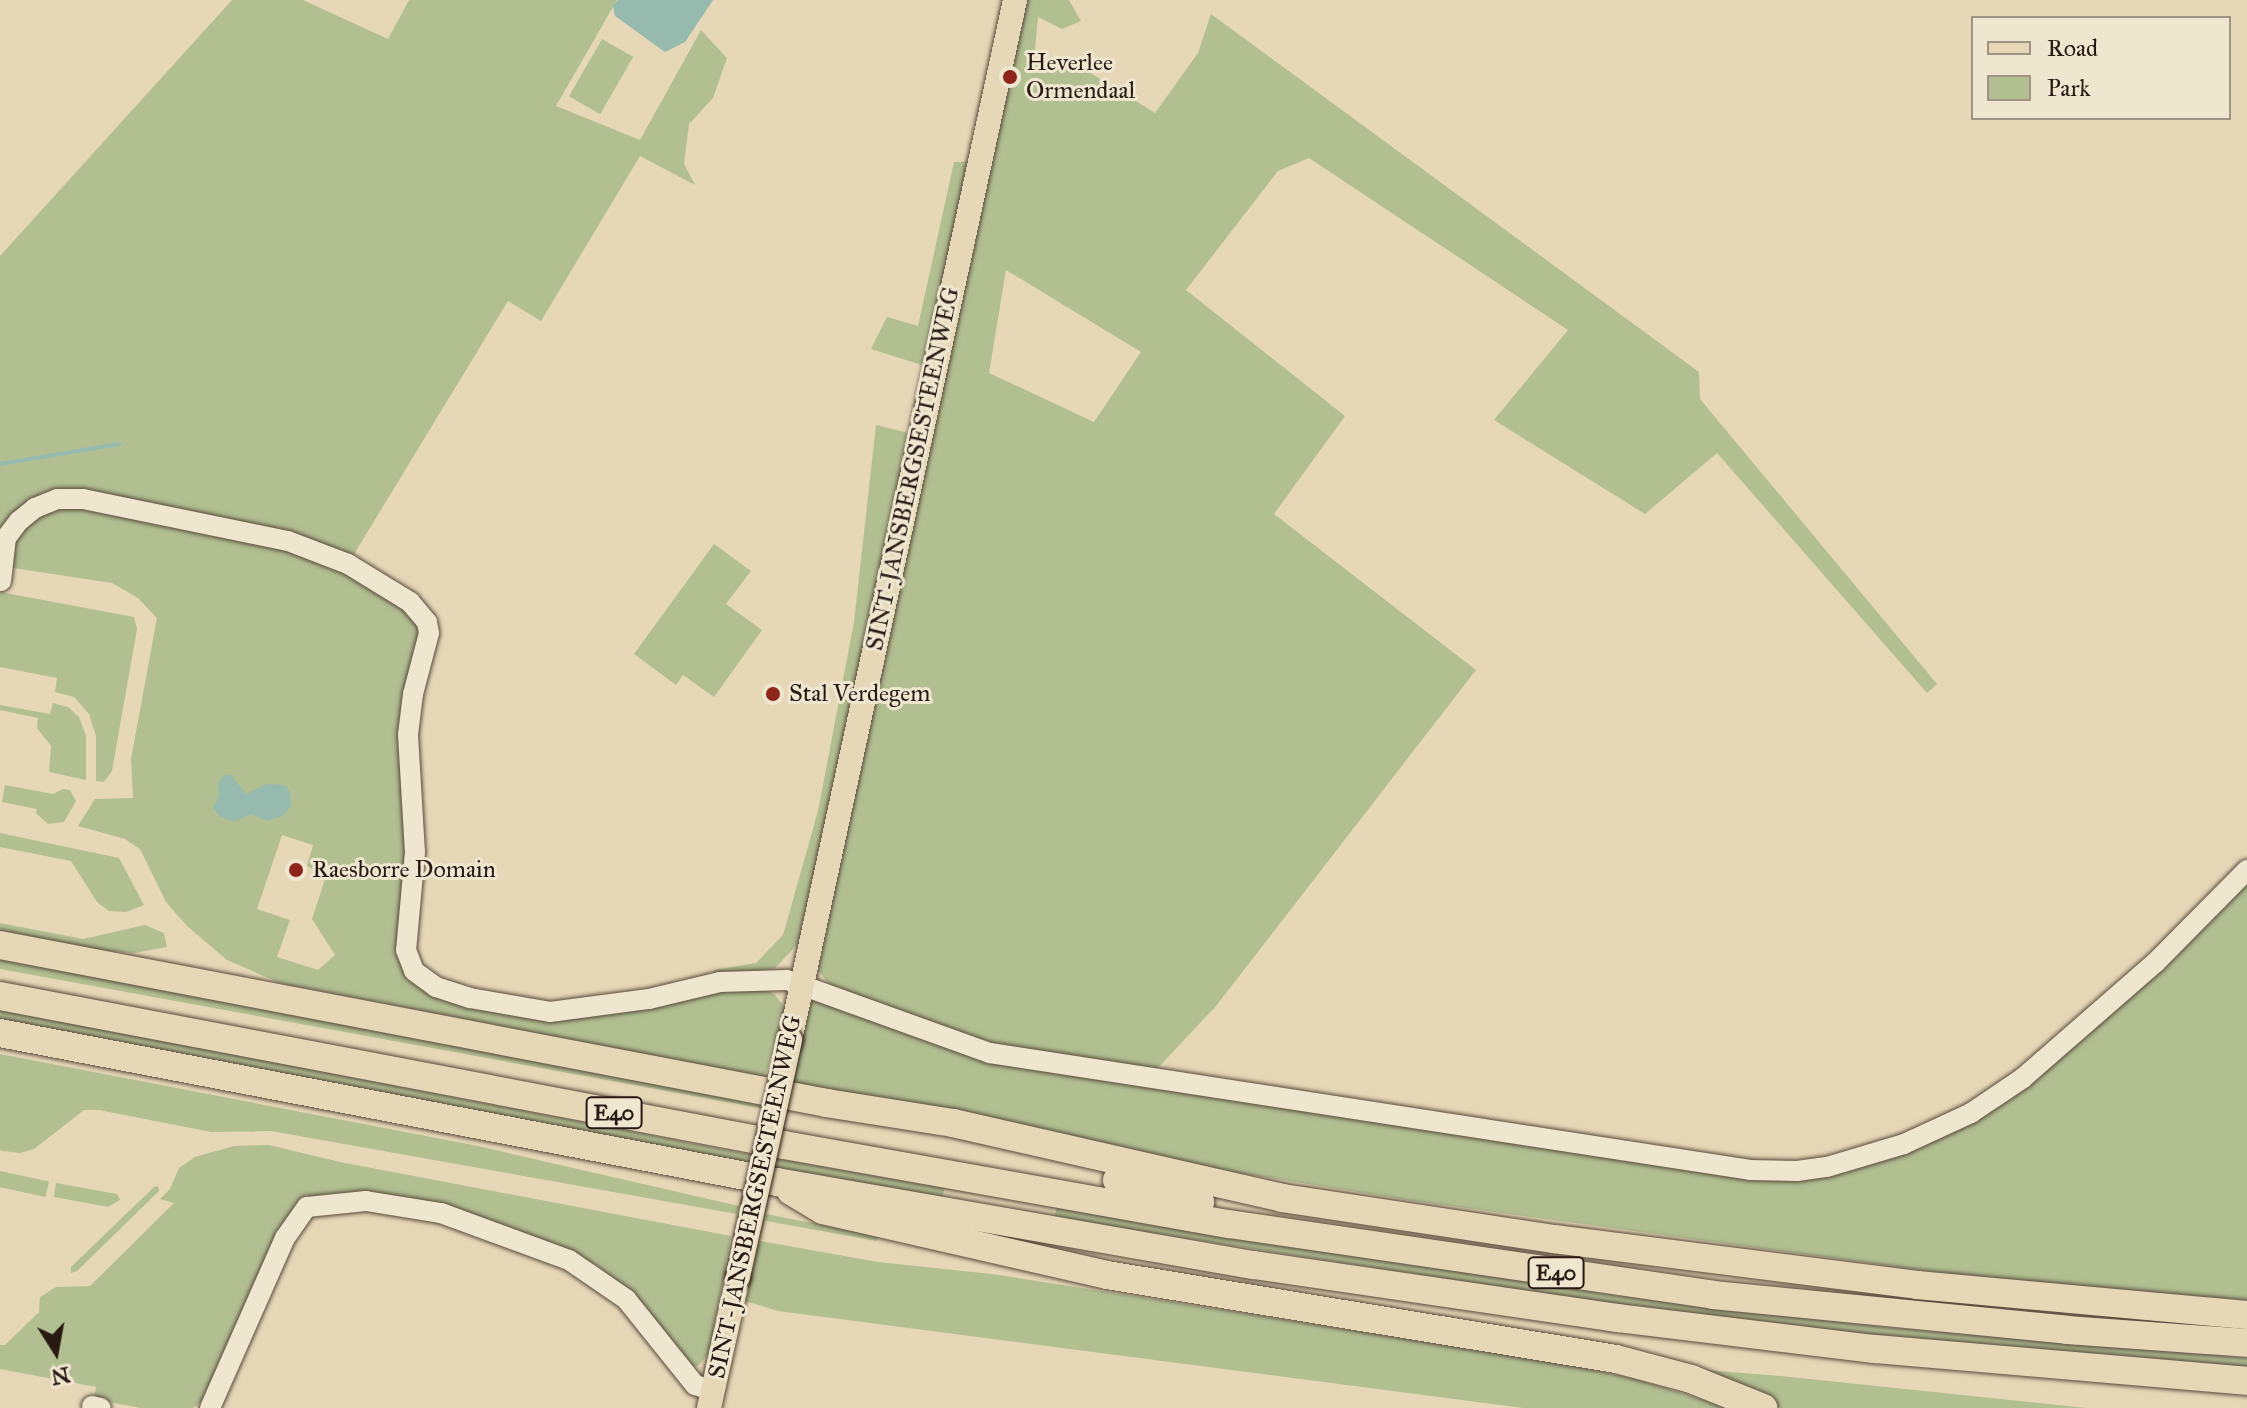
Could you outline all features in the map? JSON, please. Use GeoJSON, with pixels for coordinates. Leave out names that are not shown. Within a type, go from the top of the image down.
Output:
{"type":"FeatureCollection","features":[{"type":"Feature","properties":{"kind":"highway"},"geometry":{"type":"LineString","coordinates":[[0,945],[827,1103],[953,1123],[1282,1198],[1400,1217],[1917,1285],[2247,1315]]}},
{"type":"Feature","properties":{"kind":"highway","name":"E40"},"geometry":{"type":"LineString","coordinates":[[0,996],[784,1145],[1229,1224],[1713,1295],[2067,1330],[2247,1343]]}},
{"type":"Feature","properties":{"kind":"highway","name":"E40"},"geometry":{"type":"LineString","coordinates":[[0,1033],[777,1182],[1254,1265],[1618,1318],[1875,1349],[2247,1381]]}},
{"type":"Feature","properties":{"kind":"highway"},"geometry":{"type":"LineString","coordinates":[[827,1103],[1202,1203],[1229,1224]]}},
{"type":"Feature","properties":{"kind":"highway"},"geometry":{"type":"LineString","coordinates":[[777,1182],[823,1210],[1107,1275],[1616,1359],[1691,1379],[1763,1408]]}},
{"type":"Feature","properties":{"kind":"highway"},"geometry":{"type":"LineString","coordinates":[[1467,1332],[1545,1331],[1618,1318]]}},
{"type":"Feature","properties":{"kind":"main road","name":"SINT-JANSBERGSESTEENWEG"},"geometry":{"type":"LineString","coordinates":[[705,1398],[738,1277],[1015,0]]}},
{"type":"Feature","properties":{"kind":"street","name":"SINT-JANSBERGSESTEENWEG"},"geometry":{"type":"LineString","coordinates":[[1,581],[6,538],[35,508],[57,499],[83,499],[246,531],[288,541],[348,564],[410,602],[427,622],[428,644],[413,694],[408,735],[415,852],[406,950],[414,971],[436,987],[470,998],[550,1012],[649,999],[720,982],[787,980],[801,986]]}},
{"type":"Feature","properties":{"kind":"street"},"geometry":{"type":"LineString","coordinates":[[801,986],[990,1053],[1750,1170],[1797,1171],[1827,1167],[1904,1144],[1971,1113],[2023,1078],[2143,973],[2247,870]]}},
{"type":"Feature","properties":{"kind":"street"},"geometry":{"type":"LineString","coordinates":[[210,1408],[285,1238],[307,1207],[366,1201],[441,1213],[569,1260],[626,1299],[705,1398]]}},
{"type":"Feature","properties":{"kind":"green space"},"geometry":{"type":"Polygon","coordinates":[[[232,0],[303,0],[388,39],[409,0],[617,0],[556,106],[640,140],[701,30],[727,58],[713,98],[689,124],[684,164],[695,185],[640,156],[541,321],[508,301],[348,564],[414,613],[420,622],[409,861],[399,958],[407,979],[442,997],[490,1008],[760,987],[775,995],[785,1008],[765,1078],[280,983],[227,960],[187,926],[166,902],[140,849],[125,839],[78,826],[95,799],[133,798],[131,759],[157,618],[138,598],[112,583],[0,566],[0,256],[232,0]],[[282,835],[257,909],[290,920],[277,957],[318,970],[335,955],[312,919],[326,876],[307,866],[313,845],[282,835]]]}},
{"type":"Feature","properties":{"kind":"green space"},"geometry":{"type":"Polygon","coordinates":[[[1015,0],[1069,0],[1081,21],[1062,29],[1038,17],[1034,60],[1055,60],[1084,69],[1155,113],[1198,53],[1211,14],[1699,372],[1700,399],[1937,684],[1927,693],[1717,453],[1645,514],[1494,420],[1568,330],[1309,158],[1278,171],[1186,290],[1345,416],[1274,514],[1476,670],[1216,1006],[1154,1072],[976,1041],[829,984],[797,945],[775,968],[718,979],[714,970],[756,963],[783,935],[818,811],[854,622],[876,425],[909,433],[925,366],[871,349],[887,317],[918,326],[954,162],[979,161],[1015,0]],[[1006,270],[989,373],[1094,422],[1141,352],[1006,270]]]}},
{"type":"Feature","properties":{"kind":"green space"},"geometry":{"type":"Polygon","coordinates":[[[602,39],[633,57],[600,114],[569,96],[602,39]]]}},
{"type":"Feature","properties":{"kind":"green space"},"geometry":{"type":"Polygon","coordinates":[[[714,544],[751,571],[726,604],[762,630],[714,697],[683,675],[676,685],[634,654],[714,544]]]}},
{"type":"Feature","properties":{"kind":"green space"},"geometry":{"type":"Polygon","coordinates":[[[0,592],[134,617],[137,629],[112,771],[104,782],[96,781],[96,736],[89,714],[74,697],[55,692],[57,678],[0,667],[0,592]]]}},
{"type":"Feature","properties":{"kind":"green space"},"geometry":{"type":"Polygon","coordinates":[[[53,703],[68,707],[79,717],[86,736],[86,780],[49,772],[51,746],[37,728],[38,718],[0,710],[0,705],[50,714],[53,703]]]}},
{"type":"Feature","properties":{"kind":"green space"},"geometry":{"type":"Polygon","coordinates":[[[5,785],[53,794],[63,789],[70,790],[76,801],[64,822],[48,824],[36,813],[37,809],[2,802],[5,785]]]}},
{"type":"Feature","properties":{"kind":"green space"},"geometry":{"type":"Polygon","coordinates":[[[0,833],[119,858],[144,905],[126,912],[109,911],[97,902],[71,861],[0,847],[0,833]]]}},
{"type":"Feature","properties":{"kind":"green space"},"geometry":{"type":"Polygon","coordinates":[[[2247,879],[2247,1303],[2045,1287],[1414,1201],[1177,1163],[794,1083],[806,1011],[813,1001],[822,1000],[932,1038],[1793,1177],[1978,1116],[2247,879]]]}},
{"type":"Feature","properties":{"kind":"green space"},"geometry":{"type":"Polygon","coordinates":[[[0,923],[83,939],[145,925],[164,933],[167,947],[134,953],[98,950],[0,932],[0,923]]]}},
{"type":"Feature","properties":{"kind":"green space"},"geometry":{"type":"Polygon","coordinates":[[[0,955],[761,1099],[760,1108],[0,969],[0,955]]]}},
{"type":"Feature","properties":{"kind":"green space"},"geometry":{"type":"Polygon","coordinates":[[[0,1009],[750,1155],[748,1165],[0,1019],[0,1009]]]}},
{"type":"Feature","properties":{"kind":"green space"},"geometry":{"type":"Polygon","coordinates":[[[0,1054],[478,1146],[739,1206],[737,1214],[271,1131],[211,1132],[99,1110],[84,1110],[34,1149],[20,1153],[3,1151],[0,1150],[0,1054]]]}},
{"type":"Feature","properties":{"kind":"green space"},"geometry":{"type":"Polygon","coordinates":[[[269,1145],[340,1162],[731,1236],[709,1353],[698,1366],[689,1366],[621,1285],[595,1264],[513,1229],[317,1197],[209,1396],[193,1408],[140,1408],[94,1399],[96,1387],[0,1369],[0,1345],[5,1345],[39,1312],[40,1297],[56,1287],[90,1286],[174,1203],[160,1199],[170,1189],[179,1168],[195,1157],[234,1146],[269,1145]]]}},
{"type":"Feature","properties":{"kind":"green space"},"geometry":{"type":"Polygon","coordinates":[[[778,1159],[944,1188],[943,1197],[776,1168],[778,1159]]]}},
{"type":"Feature","properties":{"kind":"green space"},"geometry":{"type":"Polygon","coordinates":[[[0,1171],[49,1181],[46,1197],[0,1187],[0,1171]]]}},
{"type":"Feature","properties":{"kind":"green space"},"geometry":{"type":"Polygon","coordinates":[[[56,1183],[117,1194],[120,1200],[108,1207],[54,1197],[56,1183]]]}},
{"type":"Feature","properties":{"kind":"green space"},"geometry":{"type":"Polygon","coordinates":[[[158,1186],[159,1191],[77,1271],[71,1273],[71,1267],[158,1186]]]}},
{"type":"Feature","properties":{"kind":"green space"},"geometry":{"type":"Polygon","coordinates":[[[1057,1207],[1617,1296],[1873,1326],[2247,1358],[2247,1368],[1873,1336],[1615,1305],[1054,1218],[1057,1207]]]}},
{"type":"Feature","properties":{"kind":"green space"},"geometry":{"type":"Polygon","coordinates":[[[766,1214],[878,1236],[877,1241],[766,1221],[766,1214]]]}},
{"type":"Feature","properties":{"kind":"green space"},"geometry":{"type":"Polygon","coordinates":[[[760,1241],[878,1262],[992,1274],[1560,1363],[1636,1379],[1729,1408],[1523,1408],[778,1311],[745,1301],[760,1241]]]}},
{"type":"Feature","properties":{"kind":"green space"},"geometry":{"type":"Polygon","coordinates":[[[1693,1369],[1781,1376],[2086,1408],[1777,1408],[1693,1369]]]}},
{"type":"Feature","properties":{"kind":"water"},"geometry":{"type":"Polygon","coordinates":[[[618,0],[713,0],[685,42],[665,52],[615,16],[613,6],[618,0]]]}},
{"type":"Feature","properties":{"kind":"water"},"geometry":{"type":"Polygon","coordinates":[[[224,775],[231,775],[246,794],[266,784],[285,785],[290,792],[291,806],[284,815],[267,821],[251,814],[234,822],[221,817],[213,808],[219,796],[218,784],[224,775]]]}},
{"type":"Feature","properties":{"kind":"waterway"},"geometry":{"type":"LineString","coordinates":[[0,464],[119,444]]}},
{"type":"Feature","properties":{"kind":"place","name":"Heverlee Ormendaal"},"geometry":{"type":"Point","coordinates":[1010,77]}},
{"type":"Feature","properties":{"kind":"place","name":"Stal Verdegem"},"geometry":{"type":"Point","coordinates":[773,694]}},
{"type":"Feature","properties":{"kind":"place","name":"Raesborre Domain"},"geometry":{"type":"Point","coordinates":[296,870]}}]}
